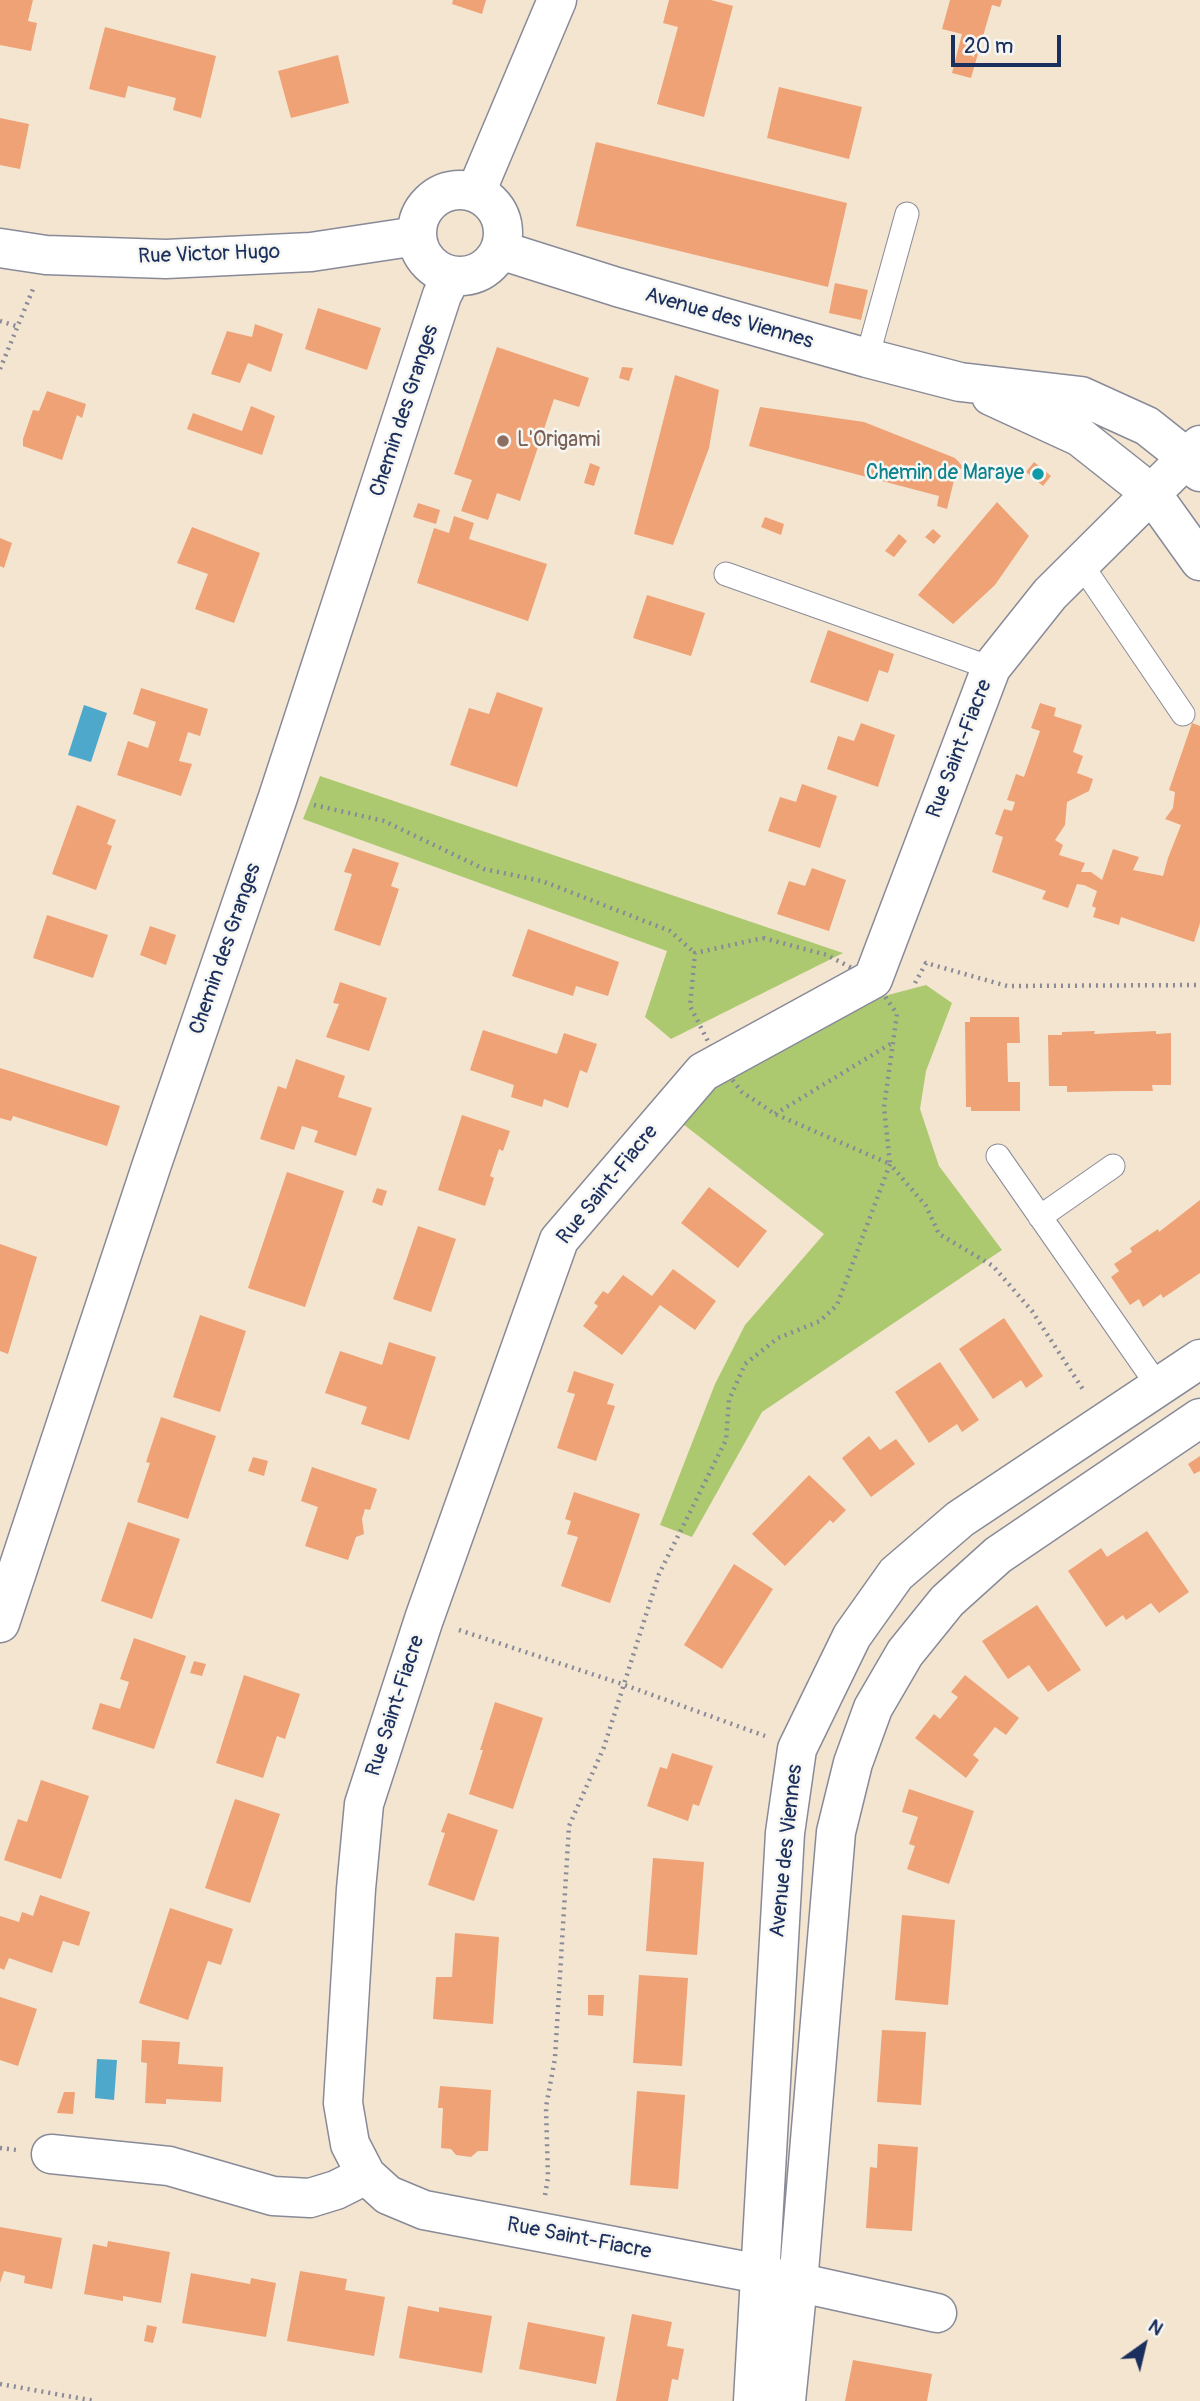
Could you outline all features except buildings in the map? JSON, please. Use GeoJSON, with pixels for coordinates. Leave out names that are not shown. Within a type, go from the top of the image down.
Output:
{"type":"FeatureCollection","features":[{"type":"Feature","properties":{"kind":"street"},"geometry":{"type":"LineString","coordinates":[[476,192],[558,0]]}},
{"type":"Feature","properties":{"kind":"street"},"geometry":{"type":"LineString","coordinates":[[458,190],[476,192],[491,202],[500,216],[504,233],[500,250],[493,262],[481,272],[452,276],[435,268],[422,254],[417,236],[419,219],[428,204],[442,194],[458,190]]}},
{"type":"Feature","properties":{"kind":"street","name":"Rue Victor Hugo"},"geometry":{"type":"LineString","coordinates":[[0,248],[46,255],[166,259],[298,253],[417,236]]}},
{"type":"Feature","properties":{"kind":"street","name":"Avenue des Viennes"},"geometry":{"type":"LineString","coordinates":[[500,250],[617,287],[960,382],[1081,396],[1147,426],[1195,458]]}},
{"type":"Feature","properties":{"kind":"street","name":"Chemin des Granges"},"geometry":{"type":"LineString","coordinates":[[0,1623],[152,1164],[278,797],[442,295],[452,276]]}},
{"type":"Feature","properties":{"kind":"street","name":"Avenue des Viennes"},"geometry":{"type":"LineString","coordinates":[[960,382],[1080,437],[1152,494],[1200,561]]}},
{"type":"Feature","properties":{"kind":"street","name":"Rue Saint-Fiacre"},"geometry":{"type":"LineString","coordinates":[[937,2313],[760,2274],[424,2210],[387,2195],[366,2175],[350,2144],[343,2103],[355,1889],[364,1804],[424,1619],[559,1240],[703,1072],[873,979],[991,668],[1050,594],[1152,494],[1195,458]]}},
{"type":"Feature","properties":{"kind":"street","name":"Avenue des Viennes"},"geometry":{"type":"LineString","coordinates":[[753,2401],[785,1833],[797,1749],[852,1636],[896,1574],[960,1519],[1200,1359]]}},
{"type":"Feature","properties":{"kind":"street"},"geometry":{"type":"LineString","coordinates":[[786,2401],[836,1832],[853,1763],[873,1708],[905,1653],[947,1601],[998,1555],[1200,1419]]}},
{"type":"Feature","properties":{"kind":"street"},"geometry":{"type":"LineString","coordinates":[[51,2154],[169,2166],[273,2196],[310,2198],[336,2190],[366,2175]]}},
{"type":"Feature","properties":{"kind":"lane"},"geometry":{"type":"LineString","coordinates":[[867,358],[907,214]]}},
{"type":"Feature","properties":{"kind":"lane"},"geometry":{"type":"LineString","coordinates":[[1081,564],[1183,714]]}},
{"type":"Feature","properties":{"kind":"lane"},"geometry":{"type":"LineString","coordinates":[[726,574],[991,668]]}},
{"type":"Feature","properties":{"kind":"lane"},"geometry":{"type":"LineString","coordinates":[[998,1156],[1158,1385]]}},
{"type":"Feature","properties":{"kind":"lane"},"geometry":{"type":"LineString","coordinates":[[1040,1217],[1113,1166]]}},
{"type":"Feature","properties":{"kind":"path"},"geometry":{"type":"LineString","coordinates":[[0,369],[46,255]]}},
{"type":"Feature","properties":{"kind":"path"},"geometry":{"type":"LineString","coordinates":[[0,321],[19,327]]}},
{"type":"Feature","properties":{"kind":"path"},"geometry":{"type":"LineString","coordinates":[[278,797],[384,821],[484,869],[542,881],[670,931],[695,953]]}},
{"type":"Feature","properties":{"kind":"path"},"geometry":{"type":"LineString","coordinates":[[909,993],[926,963],[1007,986],[1200,985]]}},
{"type":"Feature","properties":{"kind":"path"},"geometry":{"type":"LineString","coordinates":[[897,1014],[903,1004]]}},
{"type":"Feature","properties":{"kind":"path"},"geometry":{"type":"LineString","coordinates":[[775,1114],[893,1043]]}},
{"type":"Feature","properties":{"kind":"path"},"geometry":{"type":"LineString","coordinates":[[538,2231],[548,2178],[545,2107],[555,2058],[569,1826],[604,1747],[659,1574],[726,1440],[729,1401],[745,1364],[778,1338],[820,1321],[837,1305],[890,1164],[926,1206],[939,1234],[993,1266],[1032,1311],[1088,1398]]}},
{"type":"Feature","properties":{"kind":"path"},"geometry":{"type":"LineString","coordinates":[[424,1619],[622,1684],[797,1749]]}},
{"type":"Feature","properties":{"kind":"path"},"geometry":{"type":"LineString","coordinates":[[0,2384],[95,2401]]}},
{"type":"Feature","properties":{"kind":"green space"},"geometry":{"type":"Polygon","coordinates":[[[320,776],[843,953],[671,1039],[645,1017],[667,951],[303,819],[320,776]]]}},
{"type":"Feature","properties":{"kind":"green space"},"geometry":{"type":"Polygon","coordinates":[[[926,985],[952,1003],[926,1071],[920,1109],[939,1166],[1002,1250],[762,1412],[692,1537],[660,1525],[715,1384],[745,1325],[824,1234],[683,1124],[707,1092],[869,1000],[926,985]]]}},
{"type":"Feature","properties":{"kind":"water"},"geometry":{"type":"Polygon","coordinates":[[[84,705],[107,713],[91,762],[68,755],[84,705]]]}},
{"type":"Feature","properties":{"kind":"water"},"geometry":{"type":"Polygon","coordinates":[[[97,2059],[117,2060],[114,2100],[95,2098],[97,2059]]]}},
{"type":"Feature","properties":{"kind":"place","name":"L'Origami"},"geometry":{"type":"Point","coordinates":[503,441]}},
{"type":"Feature","properties":{"kind":"place","name":"Chemin de Maraye"},"geometry":{"type":"Point","coordinates":[1038,474]}}]}
